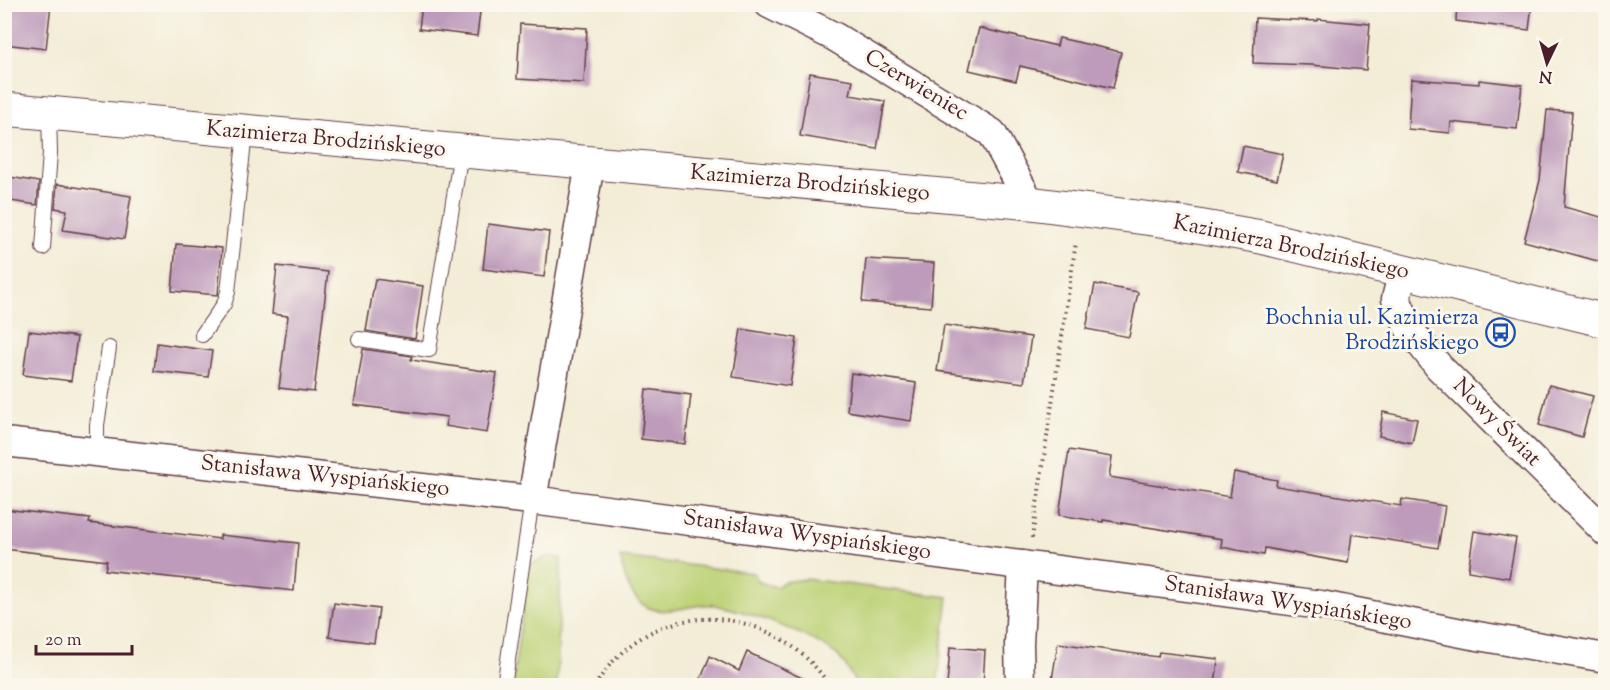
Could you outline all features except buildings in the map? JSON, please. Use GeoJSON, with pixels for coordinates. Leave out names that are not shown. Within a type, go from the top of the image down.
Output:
{"type":"FeatureCollection","features":[{"type":"Feature","properties":{"kind":"main road","name":"Kazimierza Brodzińskiego"},"geometry":{"type":"LineString","coordinates":[[4,110],[1030,203],[1175,222],[1261,237],[1605,321]]}},
{"type":"Feature","properties":{"kind":"street","name":"Czerwieniec"},"geometry":{"type":"LineString","coordinates":[[769,4],[836,37],[992,133],[1030,203]]}},
{"type":"Feature","properties":{"kind":"street"},"geometry":{"type":"LineString","coordinates":[[531,500],[591,164]]}},
{"type":"Feature","properties":{"kind":"street","name":"Nowy Świat"},"geometry":{"type":"LineString","coordinates":[[1403,271],[1396,299],[1410,330],[1439,367],[1605,532]]}},
{"type":"Feature","properties":{"kind":"street","name":"Stanisława Wyspiańskiego"},"geometry":{"type":"LineString","coordinates":[[4,442],[531,500],[1321,604],[1472,635],[1605,658]]}},
{"type":"Feature","properties":{"kind":"street"},"geometry":{"type":"LineString","coordinates":[[1020,686],[1019,644],[1023,565]]}},
{"type":"Feature","properties":{"kind":"lane"},"geometry":{"type":"LineString","coordinates":[[44,248],[50,153],[49,114]]}},
{"type":"Feature","properties":{"kind":"lane"},"geometry":{"type":"LineString","coordinates":[[202,335],[224,304],[228,292],[245,132]]}},
{"type":"Feature","properties":{"kind":"lane"},"geometry":{"type":"LineString","coordinates":[[359,339],[429,350],[461,152]]}},
{"type":"Feature","properties":{"kind":"lane"},"geometry":{"type":"LineString","coordinates":[[96,453],[97,425],[110,348]]}},
{"type":"Feature","properties":{"kind":"lane"},"geometry":{"type":"LineString","coordinates":[[504,686],[531,500]]}},
{"type":"Feature","properties":{"kind":"path"},"geometry":{"type":"LineString","coordinates":[[1023,565],[1031,546],[1076,239]]}},
{"type":"Feature","properties":{"kind":"path"},"geometry":{"type":"LineString","coordinates":[[595,686],[621,653],[650,634],[682,622],[713,619],[749,623],[781,637],[808,658],[830,686]]}},
{"type":"Feature","properties":{"kind":"green space"},"geometry":{"type":"Polygon","coordinates":[[[547,557],[561,558],[557,685],[512,686],[529,565],[547,557]]]}},
{"type":"Feature","properties":{"kind":"green space"},"geometry":{"type":"Polygon","coordinates":[[[620,557],[754,573],[759,582],[776,587],[784,582],[806,579],[948,597],[937,685],[857,685],[837,655],[811,639],[774,623],[719,606],[699,605],[661,610],[647,607],[632,592],[620,557]]]}},
{"type":"Feature","properties":{"kind":"place","name":"Bochnia ul. Kazimierza Brodzińskiego"},"geometry":{"type":"Point","coordinates":[1500,332]}}]}
